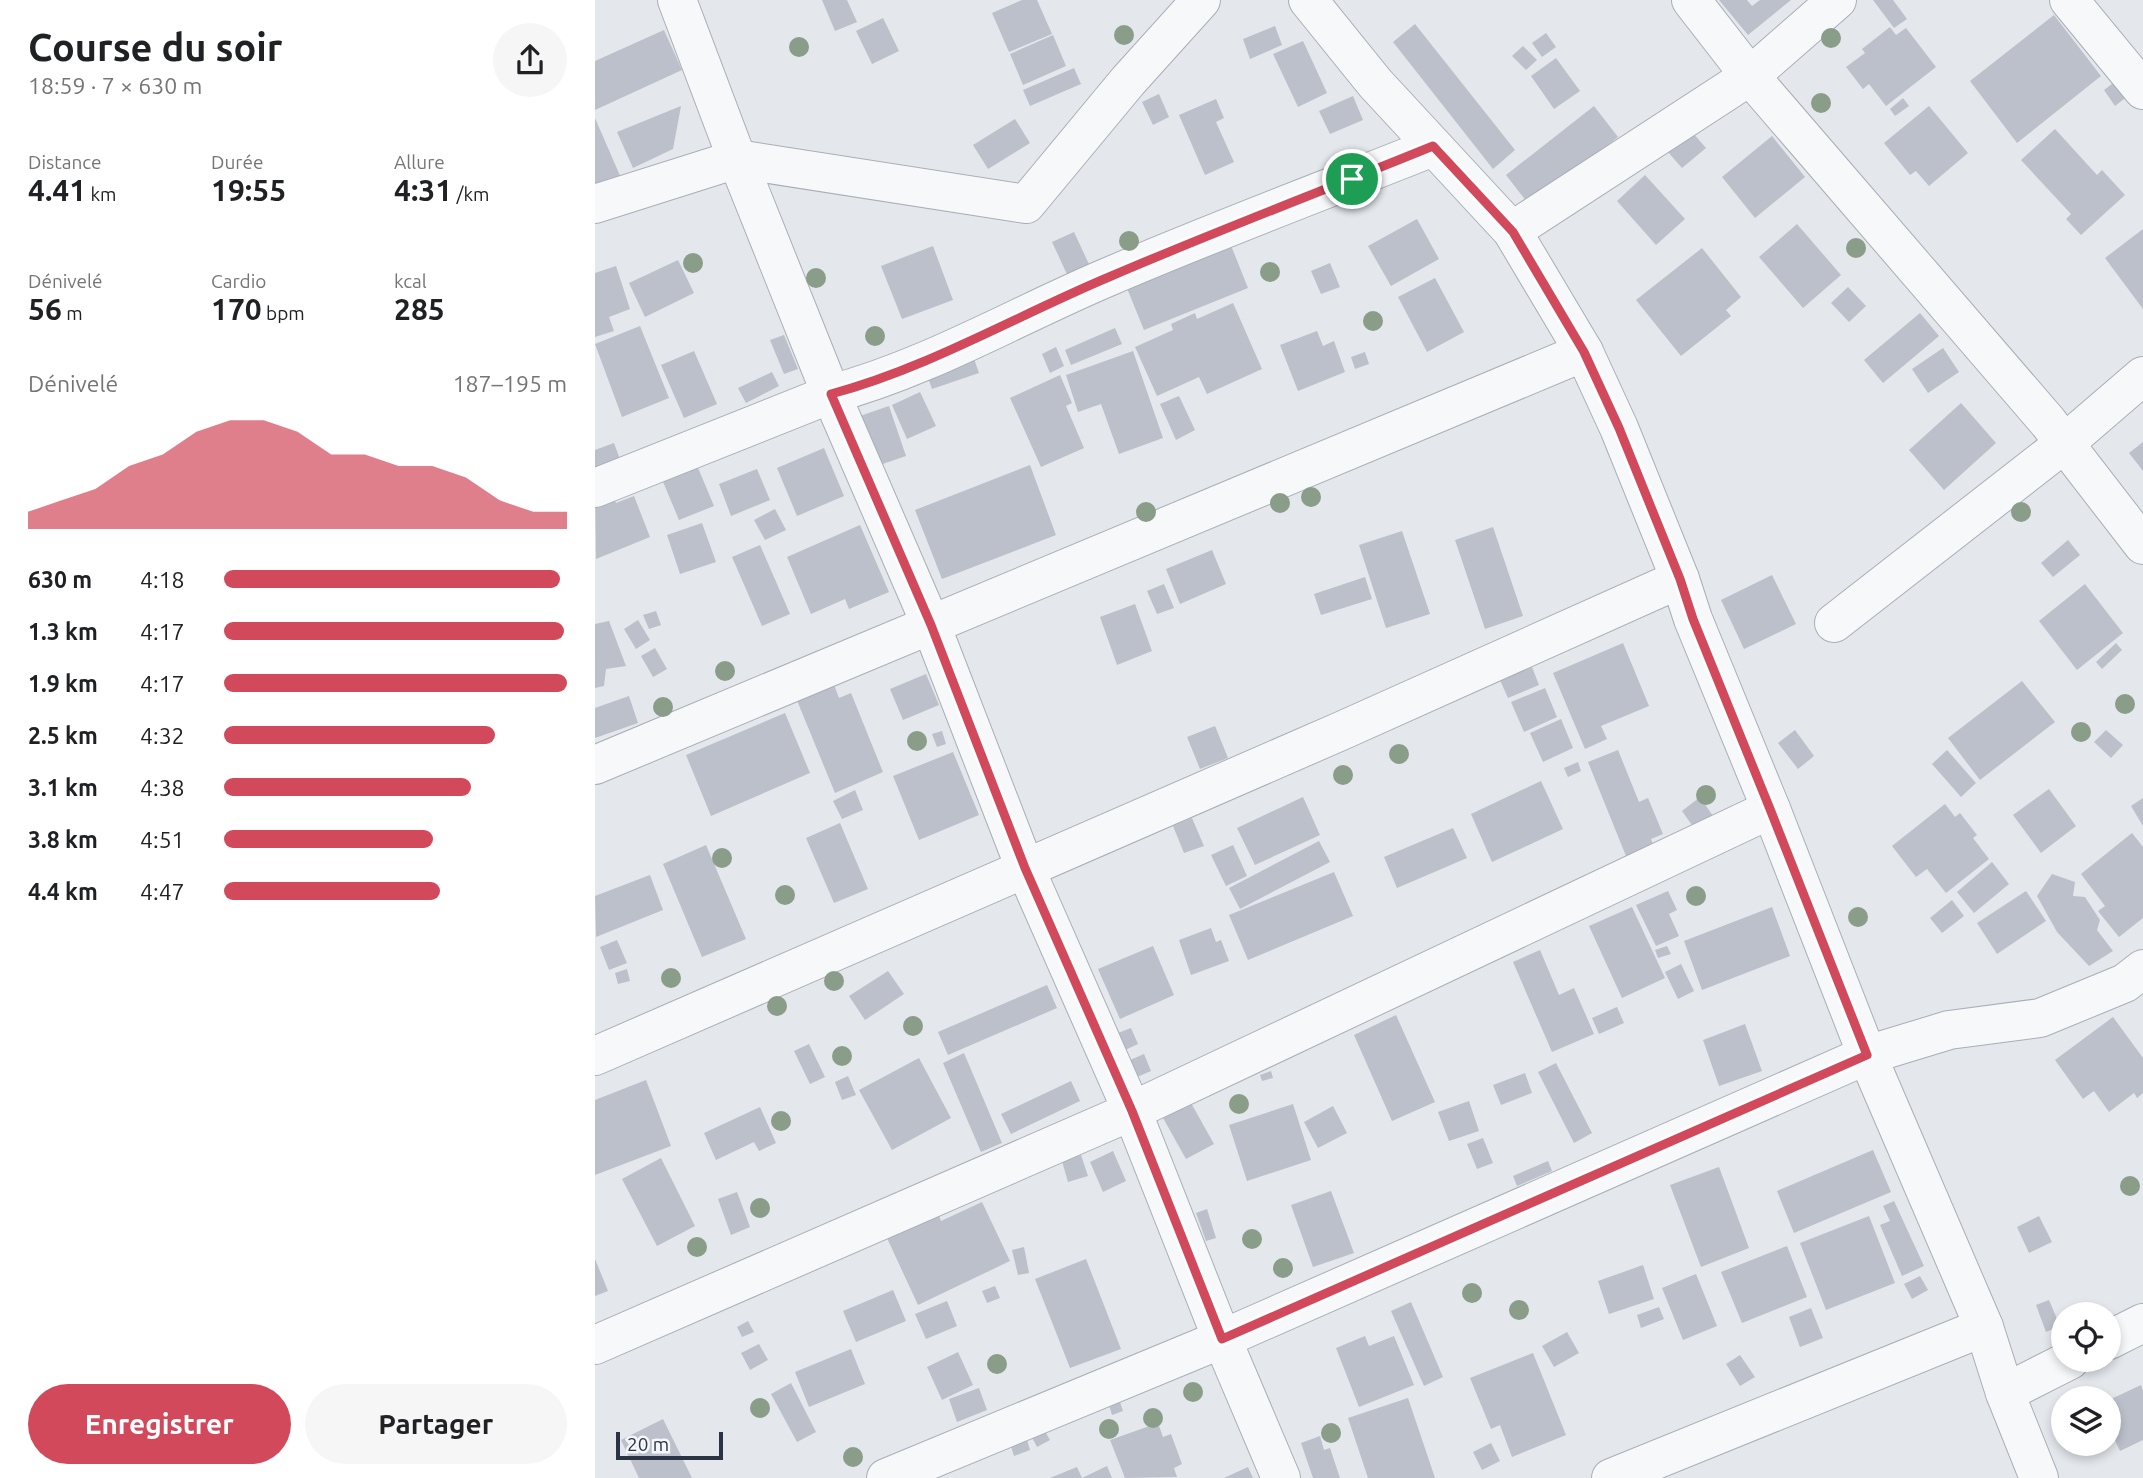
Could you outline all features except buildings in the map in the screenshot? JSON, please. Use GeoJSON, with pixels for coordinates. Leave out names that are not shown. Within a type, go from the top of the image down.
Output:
{"type":"FeatureCollection","features":[{"type":"Feature","properties":{"kind":"street"},"geometry":{"type":"LineString","coordinates":[[677,0],[831,394],[931,625],[1025,868],[1132,1111],[1222,1339],[1282,1478]]}},
{"type":"Feature","properties":{"kind":"street"},"geometry":{"type":"LineString","coordinates":[[595,204],[737,159],[1026,204],[1128,81],[1201,0]]}},
{"type":"Feature","properties":{"kind":"street"},"geometry":{"type":"LineString","coordinates":[[1308,0],[1375,83],[1513,232],[1584,352],[1619,428],[1680,579],[1693,619],[1867,1055],[1984,1326],[2005,1393],[2039,1478]]}},
{"type":"Feature","properties":{"kind":"street"},"geometry":{"type":"LineString","coordinates":[[1691,0],[1750,76],[2065,443],[2143,545]]}},
{"type":"Feature","properties":{"kind":"street"},"geometry":{"type":"LineString","coordinates":[[1513,232],[1750,76],[1837,0]]}},
{"type":"Feature","properties":{"kind":"street"},"geometry":{"type":"LineString","coordinates":[[2069,0],[2143,90]]}},
{"type":"Feature","properties":{"kind":"street"},"geometry":{"type":"LineString","coordinates":[[595,488],[831,394],[921,364],[1109,276],[1433,146]]}},
{"type":"Feature","properties":{"kind":"street"},"geometry":{"type":"LineString","coordinates":[[595,765],[1584,352]]}},
{"type":"Feature","properties":{"kind":"street"},"geometry":{"type":"LineString","coordinates":[[1834,622],[2065,443],[2143,376]]}},
{"type":"Feature","properties":{"kind":"street"},"geometry":{"type":"LineString","coordinates":[[595,1056],[1341,731],[1680,579]]}},
{"type":"Feature","properties":{"kind":"street"},"geometry":{"type":"LineString","coordinates":[[595,1345],[1132,1111],[1770,809]]}},
{"type":"Feature","properties":{"kind":"street"},"geometry":{"type":"LineString","coordinates":[[886,1478],[1222,1339],[1867,1055],[1949,1030],[2040,1018],[2125,984],[2143,969]]}},
{"type":"Feature","properties":{"kind":"street"},"geometry":{"type":"LineString","coordinates":[[2121,1334],[2143,1323]]}},
{"type":"Feature","properties":{"kind":"street"},"geometry":{"type":"LineString","coordinates":[[1611,1478],[1984,1326]]}},
{"type":"Feature","properties":{"kind":"street"},"geometry":{"type":"LineString","coordinates":[[2005,1393],[2051,1370]]}},
{"type":"Feature","properties":{"kind":"route"},"geometry":{"type":"LineString","coordinates":[[1433,146],[1513,232],[1584,352],[1619,428],[1680,579],[1693,619],[1867,1055],[1222,1339],[1132,1111],[1025,868],[931,625],[831,394],[921,364],[1109,276],[1352,179],[1433,146]]}}]}
